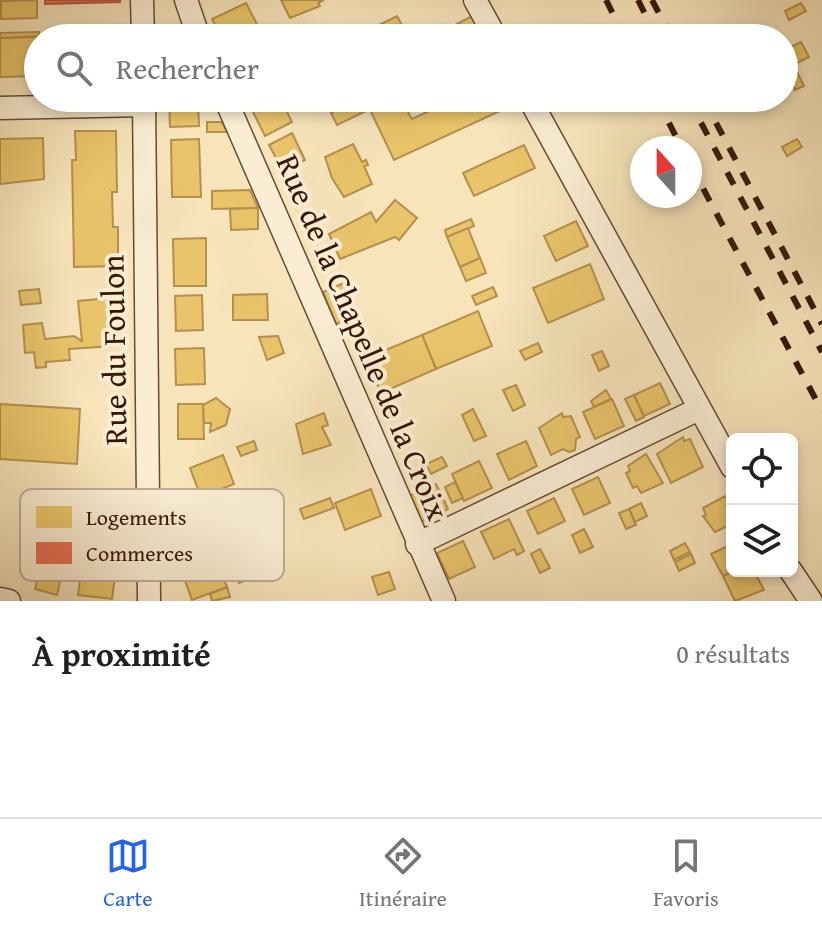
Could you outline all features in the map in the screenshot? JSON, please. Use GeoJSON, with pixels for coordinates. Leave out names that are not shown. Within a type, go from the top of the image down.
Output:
{"type":"FeatureCollection","features":[{"type":"Feature","properties":{"kind":"street"},"geometry":{"type":"LineString","coordinates":[[142,0],[143,24]]}},
{"type":"Feature","properties":{"kind":"street"},"geometry":{"type":"LineString","coordinates":[[186,0],[194,24]]}},
{"type":"Feature","properties":{"kind":"street"},"geometry":{"type":"LineString","coordinates":[[475,0],[488,24]]}},
{"type":"Feature","properties":{"kind":"street"},"geometry":{"type":"LineString","coordinates":[[0,108],[24,107]]}},
{"type":"Feature","properties":{"kind":"street","name":"Rue du Foulon"},"geometry":{"type":"LineString","coordinates":[[144,112],[148,489]]}},
{"type":"Feature","properties":{"kind":"street","name":"Rue de la Chapelle de la Croix"},"geometry":{"type":"LineString","coordinates":[[231,112],[444,601]]}},
{"type":"Feature","properties":{"kind":"street"},"geometry":{"type":"LineString","coordinates":[[537,112],[726,456]]}},
{"type":"Feature","properties":{"kind":"street"},"geometry":{"type":"LineString","coordinates":[[417,544],[699,409]]}},
{"type":"Feature","properties":{"kind":"street"},"geometry":{"type":"LineString","coordinates":[[795,577],[811,601]]}},
{"type":"Feature","properties":{"kind":"street","name":"Rue du Foulon"},"geometry":{"type":"LineString","coordinates":[[149,581],[149,601]]}},
{"type":"Feature","properties":{"kind":"street"},"geometry":{"type":"LineString","coordinates":[[0,599],[9,601]]}},
{"type":"Feature","properties":{"kind":"building: Logements"},"geometry":{"type":"Polygon","coordinates":[[[37,0],[37,18],[1,19],[1,1],[37,0]]]}},
{"type":"Feature","properties":{"kind":"building: Logements"},"geometry":{"type":"Polygon","coordinates":[[[281,0],[324,0],[318,3],[320,6],[290,18],[281,0]]]}},
{"type":"Feature","properties":{"kind":"building: Logements"},"geometry":{"type":"Polygon","coordinates":[[[246,3],[257,24],[215,24],[212,19],[246,3]]]}},
{"type":"Feature","properties":{"kind":"building: Logements"},"geometry":{"type":"Polygon","coordinates":[[[801,3],[806,11],[789,20],[785,11],[801,3]]]}},
{"type":"Feature","properties":{"kind":"building: Logements"},"geometry":{"type":"Polygon","coordinates":[[[474,15],[479,24],[457,24],[474,15]]]}},
{"type":"Feature","properties":{"kind":"building: Logements"},"geometry":{"type":"Polygon","coordinates":[[[397,16],[401,24],[381,24],[397,16]]]}},
{"type":"Feature","properties":{"kind":"building: Logements"},"geometry":{"type":"Polygon","coordinates":[[[24,32],[24,37],[0,38],[0,33],[24,32]]]}},
{"type":"Feature","properties":{"kind":"building: Logements"},"geometry":{"type":"Polygon","coordinates":[[[24,37],[24,76],[0,77],[0,38],[24,37]]]}},
{"type":"Feature","properties":{"kind":"building: Logements"},"geometry":{"type":"Polygon","coordinates":[[[801,42],[809,57],[798,62],[798,43],[801,42]]]}},
{"type":"Feature","properties":{"kind":"building: Logements"},"geometry":{"type":"Polygon","coordinates":[[[798,74],[804,86],[798,89],[798,74]]]}},
{"type":"Feature","properties":{"kind":"building: Logements"},"geometry":{"type":"Polygon","coordinates":[[[169,112],[198,112],[199,126],[170,127],[169,112]]]}},
{"type":"Feature","properties":{"kind":"building: Logements"},"geometry":{"type":"Polygon","coordinates":[[[253,112],[287,112],[292,122],[265,136],[253,112]]]}},
{"type":"Feature","properties":{"kind":"building: Logements"},"geometry":{"type":"Polygon","coordinates":[[[333,112],[364,112],[337,125],[333,112]]]}},
{"type":"Feature","properties":{"kind":"building: Logements"},"geometry":{"type":"Polygon","coordinates":[[[371,112],[408,112],[412,119],[427,112],[498,112],[394,160],[371,112]]]}},
{"type":"Feature","properties":{"kind":"building: Logements"},"geometry":{"type":"Polygon","coordinates":[[[207,122],[222,122],[227,132],[207,132],[207,122]]]}},
{"type":"Feature","properties":{"kind":"building: Logements"},"geometry":{"type":"Polygon","coordinates":[[[75,131],[116,131],[117,192],[112,192],[113,227],[118,227],[118,266],[74,267],[72,160],[76,160],[75,131]]]}},
{"type":"Feature","properties":{"kind":"building: Logements"},"geometry":{"type":"Polygon","coordinates":[[[292,133],[305,160],[283,171],[269,145],[292,133]]]}},
{"type":"Feature","properties":{"kind":"building: Logements"},"geometry":{"type":"Polygon","coordinates":[[[43,138],[44,179],[0,184],[0,139],[43,138]]]}},
{"type":"Feature","properties":{"kind":"building: Logements"},"geometry":{"type":"Polygon","coordinates":[[[199,139],[201,197],[172,197],[171,140],[199,139]]]}},
{"type":"Feature","properties":{"kind":"building: Logements"},"geometry":{"type":"Polygon","coordinates":[[[797,139],[802,147],[787,156],[782,147],[797,139]]]}},
{"type":"Feature","properties":{"kind":"building: Logements"},"geometry":{"type":"Polygon","coordinates":[[[353,144],[362,162],[366,160],[368,165],[364,166],[372,184],[344,197],[332,178],[325,157],[353,144]]]}},
{"type":"Feature","properties":{"kind":"building: Logements"},"geometry":{"type":"Polygon","coordinates":[[[524,145],[535,168],[474,196],[463,173],[524,145]]]}},
{"type":"Feature","properties":{"kind":"building: Logements"},"geometry":{"type":"Polygon","coordinates":[[[250,190],[258,208],[212,209],[212,191],[250,190]]]}},
{"type":"Feature","properties":{"kind":"building: Logements"},"geometry":{"type":"Polygon","coordinates":[[[395,200],[417,218],[399,240],[395,237],[340,259],[329,234],[371,212],[376,222],[395,200]]]}},
{"type":"Feature","properties":{"kind":"building: Logements"},"geometry":{"type":"Polygon","coordinates":[[[258,208],[258,229],[231,230],[230,209],[258,208]]]}},
{"type":"Feature","properties":{"kind":"building: Logements"},"geometry":{"type":"Polygon","coordinates":[[[471,219],[474,226],[447,237],[445,230],[471,219]]]}},
{"type":"Feature","properties":{"kind":"building: Logements"},"geometry":{"type":"Polygon","coordinates":[[[576,221],[588,246],[556,261],[544,236],[576,221]]]}},
{"type":"Feature","properties":{"kind":"building: Logements"},"geometry":{"type":"Polygon","coordinates":[[[468,228],[480,258],[460,267],[447,237],[468,228]]]}},
{"type":"Feature","properties":{"kind":"building: Logements"},"geometry":{"type":"Polygon","coordinates":[[[206,238],[206,286],[174,286],[173,239],[206,238]]]}},
{"type":"Feature","properties":{"kind":"building: Logements"},"geometry":{"type":"Polygon","coordinates":[[[480,258],[486,273],[466,281],[460,267],[480,258]]]}},
{"type":"Feature","properties":{"kind":"building: Logements"},"geometry":{"type":"Polygon","coordinates":[[[590,264],[604,299],[548,323],[533,288],[590,264]]]}},
{"type":"Feature","properties":{"kind":"building: Logements"},"geometry":{"type":"Polygon","coordinates":[[[344,283],[357,316],[336,324],[323,292],[344,283]]]}},
{"type":"Feature","properties":{"kind":"building: Logements"},"geometry":{"type":"Polygon","coordinates":[[[493,287],[497,296],[476,305],[472,296],[493,287]]]}},
{"type":"Feature","properties":{"kind":"building: Logements"},"geometry":{"type":"Polygon","coordinates":[[[39,289],[41,303],[21,305],[19,291],[39,289]]]}},
{"type":"Feature","properties":{"kind":"building: Logements"},"geometry":{"type":"Polygon","coordinates":[[[267,294],[268,320],[233,320],[233,295],[267,294]]]}},
{"type":"Feature","properties":{"kind":"building: Logements"},"geometry":{"type":"Polygon","coordinates":[[[202,295],[203,330],[176,331],[175,296],[202,295]]]}},
{"type":"Feature","properties":{"kind":"building: Logements"},"geometry":{"type":"Polygon","coordinates":[[[109,298],[113,346],[69,349],[70,360],[46,362],[46,367],[36,368],[34,352],[25,353],[23,325],[42,323],[45,339],[74,336],[82,341],[78,301],[109,298]]]}},
{"type":"Feature","properties":{"kind":"building: Logements"},"geometry":{"type":"Polygon","coordinates":[[[478,311],[492,346],[436,369],[422,335],[478,311]]]}},
{"type":"Feature","properties":{"kind":"building: Logements"},"geometry":{"type":"Polygon","coordinates":[[[422,335],[436,369],[381,393],[366,358],[422,335]]]}},
{"type":"Feature","properties":{"kind":"building: Logements"},"geometry":{"type":"Polygon","coordinates":[[[278,336],[284,353],[267,360],[259,337],[278,336]]]}},
{"type":"Feature","properties":{"kind":"building: Logements"},"geometry":{"type":"Polygon","coordinates":[[[538,343],[542,352],[525,360],[520,351],[538,343]]]}},
{"type":"Feature","properties":{"kind":"building: Logements"},"geometry":{"type":"Polygon","coordinates":[[[204,348],[205,384],[176,385],[175,349],[204,348]]]}},
{"type":"Feature","properties":{"kind":"building: Logements"},"geometry":{"type":"Polygon","coordinates":[[[602,351],[609,366],[599,371],[592,355],[602,351]]]}},
{"type":"Feature","properties":{"kind":"building: Logements"},"geometry":{"type":"Polygon","coordinates":[[[660,383],[670,404],[644,416],[634,395],[660,383]]]}},
{"type":"Feature","properties":{"kind":"building: Logements"},"geometry":{"type":"Polygon","coordinates":[[[516,385],[525,405],[513,411],[503,390],[516,385]]]}},
{"type":"Feature","properties":{"kind":"building: Logements"},"geometry":{"type":"Polygon","coordinates":[[[606,390],[611,399],[594,407],[591,401],[606,390]]]}},
{"type":"Feature","properties":{"kind":"building: Logements"},"geometry":{"type":"Polygon","coordinates":[[[634,395],[644,417],[636,421],[625,399],[634,395]]]}},
{"type":"Feature","properties":{"kind":"building: Logements"},"geometry":{"type":"Polygon","coordinates":[[[216,398],[230,409],[226,425],[210,432],[211,423],[204,423],[203,405],[216,398]]]}},
{"type":"Feature","properties":{"kind":"building: Logements"},"geometry":{"type":"Polygon","coordinates":[[[612,399],[624,426],[595,439],[583,412],[612,399]]]}},
{"type":"Feature","properties":{"kind":"building: Logements"},"geometry":{"type":"Polygon","coordinates":[[[0,404],[80,409],[77,464],[0,459],[0,404]]]}},
{"type":"Feature","properties":{"kind":"building: Logements"},"geometry":{"type":"Polygon","coordinates":[[[178,404],[203,404],[204,439],[178,439],[178,404]]]}},
{"type":"Feature","properties":{"kind":"building: Logements"},"geometry":{"type":"Polygon","coordinates":[[[473,409],[486,436],[474,441],[462,415],[473,409]]]}},
{"type":"Feature","properties":{"kind":"building: Logements"},"geometry":{"type":"Polygon","coordinates":[[[324,413],[328,425],[322,427],[331,445],[303,454],[296,424],[324,413]]]}},
{"type":"Feature","properties":{"kind":"building: Logements"},"geometry":{"type":"Polygon","coordinates":[[[562,413],[563,417],[571,416],[580,437],[576,439],[575,450],[569,452],[563,449],[551,455],[539,428],[562,413]]]}},
{"type":"Feature","properties":{"kind":"building: Logements"},"geometry":{"type":"Polygon","coordinates":[[[683,437],[684,441],[690,439],[703,467],[671,483],[657,454],[683,437]]]}},
{"type":"Feature","properties":{"kind":"building: Logements"},"geometry":{"type":"Polygon","coordinates":[[[254,441],[257,450],[241,456],[237,447],[254,441]]]}},
{"type":"Feature","properties":{"kind":"building: Logements"},"geometry":{"type":"Polygon","coordinates":[[[526,441],[537,466],[509,480],[497,454],[526,441]]]}},
{"type":"Feature","properties":{"kind":"building: Logements"},"geometry":{"type":"Polygon","coordinates":[[[646,454],[663,483],[641,493],[637,486],[633,488],[626,473],[630,471],[628,466],[646,454]]]}},
{"type":"Feature","properties":{"kind":"building: Logements"},"geometry":{"type":"Polygon","coordinates":[[[223,455],[234,484],[221,489],[198,489],[190,468],[223,455]]]}},
{"type":"Feature","properties":{"kind":"building: Logements"},"geometry":{"type":"Polygon","coordinates":[[[442,457],[447,466],[431,474],[426,464],[442,457]]]}},
{"type":"Feature","properties":{"kind":"building: Logements"},"geometry":{"type":"Polygon","coordinates":[[[479,461],[492,488],[464,501],[452,474],[479,461]]]}},
{"type":"Feature","properties":{"kind":"building: Logements"},"geometry":{"type":"Polygon","coordinates":[[[598,477],[610,503],[584,515],[572,489],[598,477]]]}},
{"type":"Feature","properties":{"kind":"building: Logements"},"geometry":{"type":"Polygon","coordinates":[[[455,482],[463,498],[452,503],[445,487],[455,482]]]}},
{"type":"Feature","properties":{"kind":"building: Logements"},"geometry":{"type":"Polygon","coordinates":[[[436,484],[448,509],[421,522],[409,496],[436,484]]]}},
{"type":"Feature","properties":{"kind":"building: Logements"},"geometry":{"type":"Polygon","coordinates":[[[371,489],[381,516],[345,530],[335,503],[371,489]]]}},
{"type":"Feature","properties":{"kind":"building: Logements"},"geometry":{"type":"Polygon","coordinates":[[[725,496],[726,527],[715,532],[703,516],[706,515],[703,508],[725,496]]]}},
{"type":"Feature","properties":{"kind":"building: Logements"},"geometry":{"type":"Polygon","coordinates":[[[330,498],[334,508],[304,519],[300,509],[330,498]]]}},
{"type":"Feature","properties":{"kind":"building: Logements"},"geometry":{"type":"Polygon","coordinates":[[[554,498],[565,521],[538,534],[527,511],[554,498]]]}},
{"type":"Feature","properties":{"kind":"building: Logements"},"geometry":{"type":"Polygon","coordinates":[[[641,503],[647,516],[635,522],[629,509],[641,503]]]}},
{"type":"Feature","properties":{"kind":"building: Logements"},"geometry":{"type":"Polygon","coordinates":[[[629,509],[636,525],[626,529],[619,513],[629,509]]]}},
{"type":"Feature","properties":{"kind":"building: Logements"},"geometry":{"type":"Polygon","coordinates":[[[509,519],[524,551],[517,555],[514,549],[494,559],[481,532],[509,519]]]}},
{"type":"Feature","properties":{"kind":"building: Logements"},"geometry":{"type":"Polygon","coordinates":[[[584,529],[593,547],[580,553],[572,535],[584,529]]]}},
{"type":"Feature","properties":{"kind":"building: Logements"},"geometry":{"type":"Polygon","coordinates":[[[463,541],[475,567],[449,579],[437,553],[463,541]]]}},
{"type":"Feature","properties":{"kind":"building: Logements"},"geometry":{"type":"Polygon","coordinates":[[[685,543],[690,552],[674,560],[670,551],[685,543]]]}},
{"type":"Feature","properties":{"kind":"building: Logements"},"geometry":{"type":"Polygon","coordinates":[[[726,547],[726,575],[723,576],[711,554],[726,547]]]}},
{"type":"Feature","properties":{"kind":"building: Logements"},"geometry":{"type":"Polygon","coordinates":[[[540,549],[550,568],[540,573],[531,554],[540,549]]]}},
{"type":"Feature","properties":{"kind":"building: Logements"},"geometry":{"type":"Polygon","coordinates":[[[691,554],[695,563],[679,571],[675,562],[691,554]]]}},
{"type":"Feature","properties":{"kind":"building: Logements"},"geometry":{"type":"Polygon","coordinates":[[[389,572],[395,589],[378,595],[372,577],[389,572]]]}},
{"type":"Feature","properties":{"kind":"building: Logements"},"geometry":{"type":"Polygon","coordinates":[[[723,576],[757,577],[764,590],[735,601],[723,576]]]}},
{"type":"Feature","properties":{"kind":"building: Logements"},"geometry":{"type":"Polygon","coordinates":[[[37,581],[60,582],[57,595],[35,589],[37,581]]]}},
{"type":"Feature","properties":{"kind":"building: Logements"},"geometry":{"type":"Polygon","coordinates":[[[80,581],[114,581],[112,599],[78,595],[80,581]]]}},
{"type":"Feature","properties":{"kind":"building: Logements"},"geometry":{"type":"Polygon","coordinates":[[[185,581],[225,581],[227,587],[192,600],[185,581]]]}},
{"type":"Feature","properties":{"kind":"building: Logements"},"geometry":{"type":"Polygon","coordinates":[[[227,587],[230,597],[212,601],[210,594],[227,587]]]}},
{"type":"Feature","properties":{"kind":"building: Commerces"},"geometry":{"type":"Polygon","coordinates":[[[45,0],[120,0],[120,2],[45,4],[45,0]]]}},
{"type":"Feature","properties":{"kind":"railway"},"geometry":{"type":"LineString","coordinates":[[606,0],[618,24]]}},
{"type":"Feature","properties":{"kind":"railway"},"geometry":{"type":"LineString","coordinates":[[638,0],[650,24]]}},
{"type":"Feature","properties":{"kind":"railway"},"geometry":{"type":"LineString","coordinates":[[652,0],[665,24]]}},
{"type":"Feature","properties":{"kind":"railway"},"geometry":{"type":"LineString","coordinates":[[663,112],[676,136]]}},
{"type":"Feature","properties":{"kind":"railway"},"geometry":{"type":"LineString","coordinates":[[695,112],[822,352]]}},
{"type":"Feature","properties":{"kind":"railway"},"geometry":{"type":"LineString","coordinates":[[710,112],[822,324]]}},
{"type":"Feature","properties":{"kind":"railway"},"geometry":{"type":"LineString","coordinates":[[702,186],[822,411]]}}]}
